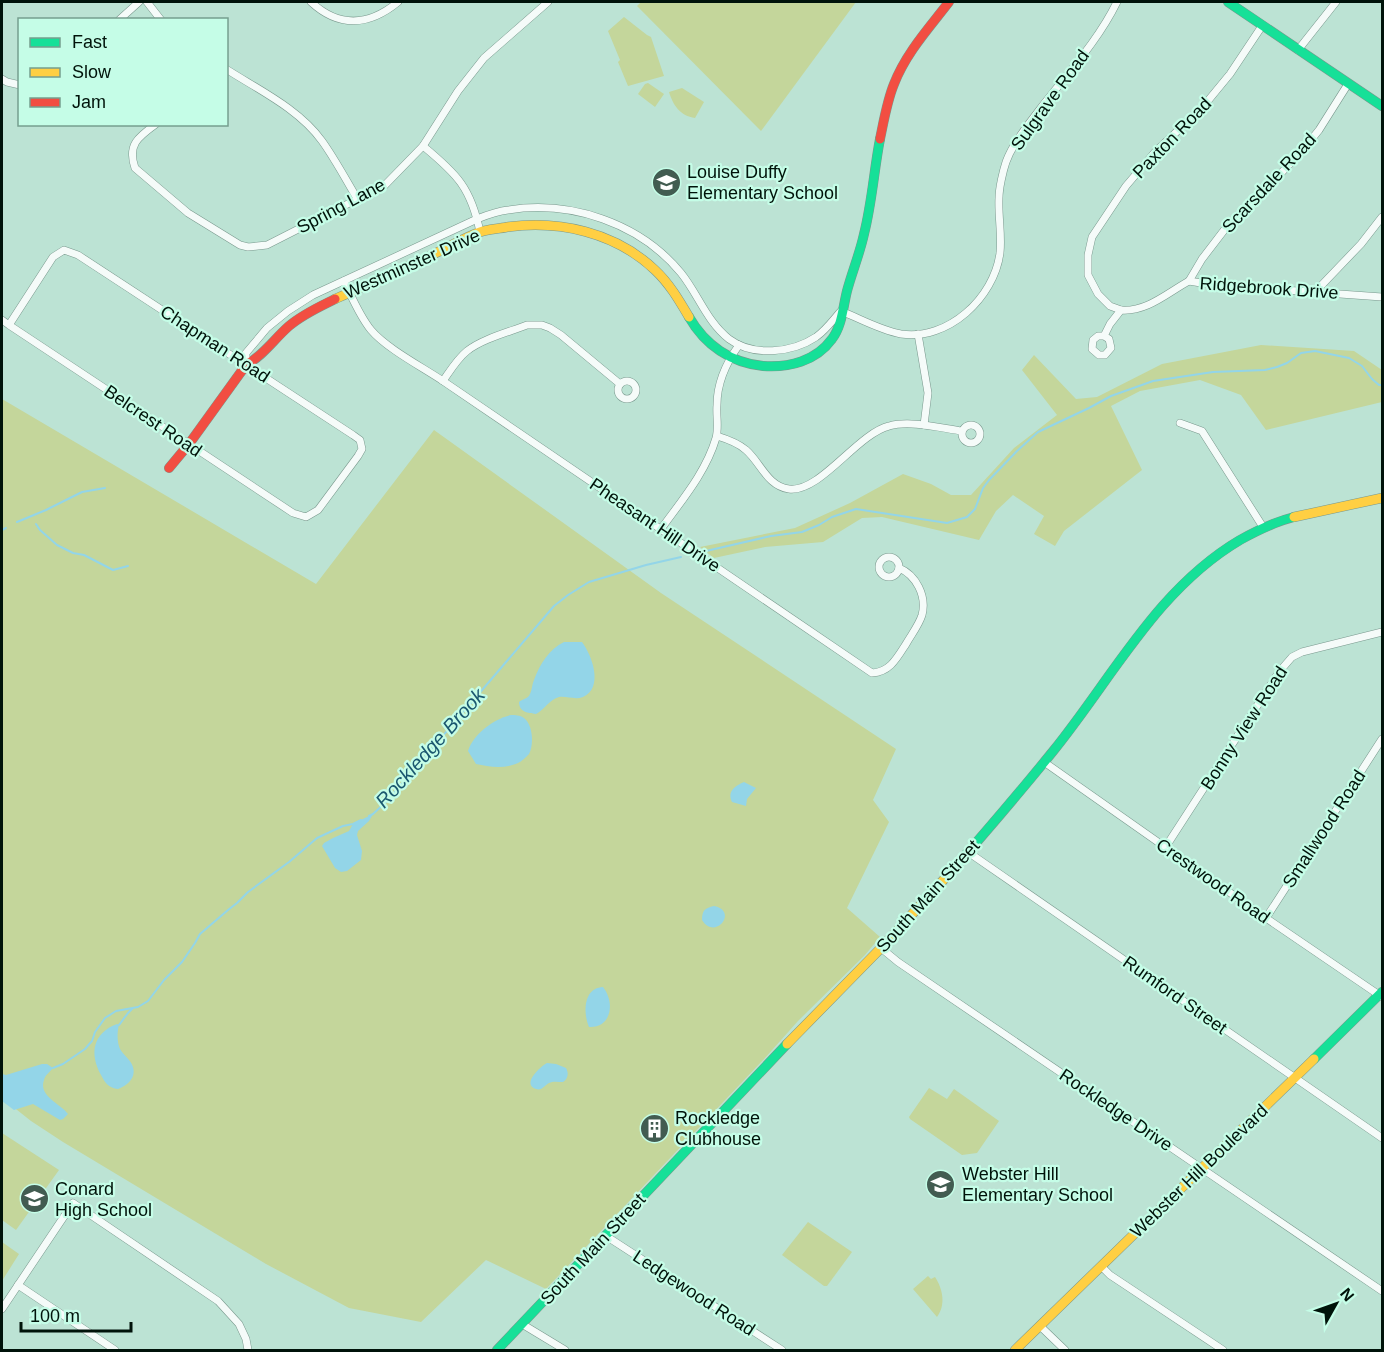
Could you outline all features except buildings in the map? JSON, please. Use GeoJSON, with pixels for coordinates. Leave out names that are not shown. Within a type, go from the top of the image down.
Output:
{"type":"FeatureCollection","features":[{"type":"Feature","properties":{"kind":"street"},"geometry":{"type":"LineString","coordinates":[[121,18],[139,2]]}},
{"type":"Feature","properties":{"kind":"street"},"geometry":{"type":"LineString","coordinates":[[147,2],[159,18]]}},
{"type":"Feature","properties":{"kind":"street"},"geometry":{"type":"LineString","coordinates":[[311,2],[332,17],[349,21],[365,20],[379,15],[398,2]]}},
{"type":"Feature","properties":{"kind":"street","name":"Spring Lane"},"geometry":{"type":"LineString","coordinates":[[153,126],[140,135],[133,145],[132,158],[135,168],[188,213],[240,245],[248,247],[267,245],[385,185],[423,146],[458,91],[484,58],[548,2]]}},
{"type":"Feature","properties":{"kind":"street","name":"Westminster Drive"},"geometry":{"type":"LineString","coordinates":[[169,468],[246,365],[257,359],[289,326],[313,309],[480,232],[501,227],[544,224],[566,226],[609,239],[635,254],[657,272],[680,300],[693,324],[705,339],[730,358],[746,364],[773,367],[807,360],[834,337],[838,328],[865,230],[886,107],[893,84],[914,46],[948,2]]}},
{"type":"Feature","properties":{"kind":"street","name":"Sulgrave Road"},"geometry":{"type":"LineString","coordinates":[[841,311],[901,334],[918,334],[943,328],[974,306],[986,289],[998,263],[1000,252],[999,197],[1006,162],[1023,131],[1098,34],[1117,2]]}},
{"type":"Feature","properties":{"kind":"street"},"geometry":{"type":"LineString","coordinates":[[1228,2],[1383,106]]}},
{"type":"Feature","properties":{"kind":"street"},"geometry":{"type":"LineString","coordinates":[[1298,50],[1336,2]]}},
{"type":"Feature","properties":{"kind":"street","name":"Paxton Road"},"geometry":{"type":"LineString","coordinates":[[1121,310],[1110,306],[1098,294],[1088,275],[1088,255],[1092,237],[1126,186],[1155,152],[1202,108],[1230,74],[1262,26]]}},
{"type":"Feature","properties":{"kind":"street"},"geometry":{"type":"LineString","coordinates":[[228,70],[280,102],[302,119],[321,140],[358,200]]}},
{"type":"Feature","properties":{"kind":"street"},"geometry":{"type":"LineString","coordinates":[[2,79],[18,85]]}},
{"type":"Feature","properties":{"kind":"street","name":"Scarsdale Road"},"geometry":{"type":"LineString","coordinates":[[1189,281],[1202,259],[1225,229],[1266,189],[1313,137],[1348,84]]}},
{"type":"Feature","properties":{"kind":"street"},"geometry":{"type":"LineString","coordinates":[[423,146],[458,177],[469,195],[480,232]]}},
{"type":"Feature","properties":{"kind":"street","name":"Westminster Drive"},"geometry":{"type":"LineString","coordinates":[[246,365],[246,353],[267,328],[313,295],[477,219],[506,210],[525,208],[549,208],[584,213],[623,228],[646,241],[674,266],[693,289],[709,318],[725,335],[739,345],[774,351],[798,346],[815,338],[841,311]]}},
{"type":"Feature","properties":{"kind":"street"},"geometry":{"type":"LineString","coordinates":[[1316,291],[1361,244],[1383,217]]}},
{"type":"Feature","properties":{"kind":"street","name":"Chapman Road"},"geometry":{"type":"LineString","coordinates":[[9,325],[52,257],[64,250],[78,255],[360,440],[362,449],[358,456],[318,510],[306,517]]}},
{"type":"Feature","properties":{"kind":"street","name":"Pheasant Hill Drive"},"geometry":{"type":"LineString","coordinates":[[344,280],[363,319],[372,332],[387,344],[872,673],[879,673],[894,663],[923,613],[919,585],[907,572],[899,568]]}},
{"type":"Feature","properties":{"kind":"street","name":"Ridgebrook Drive"},"geometry":{"type":"LineString","coordinates":[[1121,310],[1136,310],[1145,307],[1189,281],[1213,285],[1383,297]]}},
{"type":"Feature","properties":{"kind":"street"},"geometry":{"type":"LineString","coordinates":[[1104,336],[1121,310]]}},
{"type":"Feature","properties":{"kind":"street","name":"Belcrest Road"},"geometry":{"type":"LineString","coordinates":[[2,320],[293,513],[306,517]]}},
{"type":"Feature","properties":{"kind":"street"},"geometry":{"type":"LineString","coordinates":[[443,381],[460,357],[468,350],[527,325],[535,324],[550,328],[561,335],[620,384]]}},
{"type":"Feature","properties":{"kind":"street"},"geometry":{"type":"LineString","coordinates":[[918,334],[928,393],[924,425]]}},
{"type":"Feature","properties":{"kind":"street"},"geometry":{"type":"LineString","coordinates":[[661,529],[705,467],[717,436],[718,389],[723,371],[739,345]]}},
{"type":"Feature","properties":{"kind":"street"},"geometry":{"type":"LineString","coordinates":[[1180,423],[1202,431],[1263,527]]}},
{"type":"Feature","properties":{"kind":"street"},"geometry":{"type":"LineString","coordinates":[[717,436],[747,450],[766,476],[777,485],[797,489],[815,481],[880,429],[897,424],[924,425],[962,431]]}},
{"type":"Feature","properties":{"kind":"street","name":"South Main Street"},"geometry":{"type":"LineString","coordinates":[[497,1350],[881,948],[968,852],[1044,762],[1130,646],[1165,603],[1212,558],[1263,527],[1286,519],[1383,498]]}},
{"type":"Feature","properties":{"kind":"street","name":"Bonny View Road"},"geometry":{"type":"LineString","coordinates":[[1165,848],[1288,661],[1302,652],[1383,632]]}},
{"type":"Feature","properties":{"kind":"street","name":"Smallwood Road"},"geometry":{"type":"LineString","coordinates":[[1266,918],[1383,739]]}},
{"type":"Feature","properties":{"kind":"street","name":"Crestwood Road"},"geometry":{"type":"LineString","coordinates":[[1044,762],[1266,918],[1382,995]]}},
{"type":"Feature","properties":{"kind":"street","name":"Rumford Street"},"geometry":{"type":"LineString","coordinates":[[968,852],[1383,1138]]}},
{"type":"Feature","properties":{"kind":"street","name":"Rockledge Drive"},"geometry":{"type":"LineString","coordinates":[[881,948],[898,962],[1383,1291]]}},
{"type":"Feature","properties":{"kind":"street","name":"Webster Hill Boulevard"},"geometry":{"type":"LineString","coordinates":[[1015,1350],[1382,995]]}},
{"type":"Feature","properties":{"kind":"street"},"geometry":{"type":"LineString","coordinates":[[2,1309],[73,1203],[218,1301],[239,1324],[248,1350]]}},
{"type":"Feature","properties":{"kind":"street","name":"Ledgewood Road"},"geometry":{"type":"LineString","coordinates":[[606,1236],[782,1350]]}},
{"type":"Feature","properties":{"kind":"street"},"geometry":{"type":"LineString","coordinates":[[1102,1266],[1110,1275],[1223,1350]]}},
{"type":"Feature","properties":{"kind":"street"},"geometry":{"type":"LineString","coordinates":[[18,1285],[116,1350]]}},
{"type":"Feature","properties":{"kind":"street"},"geometry":{"type":"LineString","coordinates":[[522,1324],[565,1350]]}},
{"type":"Feature","properties":{"kind":"street"},"geometry":{"type":"LineString","coordinates":[[1040,1326],[1065,1350]]}},
{"type":"Feature","properties":{"kind":"green space"},"geometry":{"type":"Polygon","coordinates":[[[641,2],[856,2],[761,131],[637,6],[641,2]]]}},
{"type":"Feature","properties":{"kind":"green space"},"geometry":{"type":"Polygon","coordinates":[[[624,17],[651,37],[664,76],[628,86],[608,31],[624,17]]]}},
{"type":"Feature","properties":{"kind":"green space"},"geometry":{"type":"Polygon","coordinates":[[[648,83],[664,94],[655,107],[638,94],[648,83]]]}},
{"type":"Feature","properties":{"kind":"green space"},"geometry":{"type":"Polygon","coordinates":[[[682,88],[704,102],[695,118],[681,112],[671,97],[669,92],[682,88]]]}},
{"type":"Feature","properties":{"kind":"green space"},"geometry":{"type":"Polygon","coordinates":[[[1261,345],[1354,351],[1382,370],[1382,402],[1266,430],[1241,395],[1200,380],[1140,391],[1111,406],[1142,470],[1064,531],[1055,546],[1034,534],[1044,516],[1013,495],[996,511],[979,540],[882,517],[862,518],[823,542],[765,547],[714,558],[700,547],[795,528],[850,503],[903,474],[931,484],[951,495],[971,495],[1014,448],[1057,415],[1022,370],[1034,355],[1076,399],[1097,397],[1162,364],[1261,345]]]}},
{"type":"Feature","properties":{"kind":"green space"},"geometry":{"type":"Polygon","coordinates":[[[2,399],[316,584],[434,430],[661,593],[896,749],[873,800],[889,822],[847,908],[880,937],[546,1289],[486,1260],[421,1322],[349,1308],[266,1264],[63,1142],[2,1098],[2,399]]]}},
{"type":"Feature","properties":{"kind":"green space"},"geometry":{"type":"Polygon","coordinates":[[[929,1088],[947,1099],[954,1089],[999,1121],[977,1153],[962,1155],[910,1119],[909,1117],[929,1088]]]}},
{"type":"Feature","properties":{"kind":"green space"},"geometry":{"type":"Polygon","coordinates":[[[2,1133],[59,1170],[16,1230],[2,1220],[2,1133]]]}},
{"type":"Feature","properties":{"kind":"green space"},"geometry":{"type":"Polygon","coordinates":[[[808,1222],[852,1252],[827,1286],[782,1255],[808,1222]]]}},
{"type":"Feature","properties":{"kind":"green space"},"geometry":{"type":"Polygon","coordinates":[[[2,1242],[19,1254],[2,1281],[2,1242]]]}},
{"type":"Feature","properties":{"kind":"green space"},"geometry":{"type":"Polygon","coordinates":[[[928,1276],[931,1279],[935,1277],[942,1292],[942,1307],[937,1317],[913,1289],[928,1276]]]}},
{"type":"Feature","properties":{"kind":"water"},"geometry":{"type":"Polygon","coordinates":[[[564,642],[582,642],[586,648],[595,679],[589,693],[577,698],[559,697],[536,714],[524,711],[519,702],[529,696],[542,663],[554,649],[564,642]]]}},
{"type":"Feature","properties":{"kind":"water"},"geometry":{"type":"Polygon","coordinates":[[[511,715],[522,717],[529,725],[532,740],[529,754],[519,762],[508,766],[492,767],[476,764],[468,751],[474,739],[491,724],[511,715]]]}},
{"type":"Feature","properties":{"kind":"water"},"geometry":{"type":"Polygon","coordinates":[[[744,782],[756,788],[747,799],[746,806],[732,802],[730,795],[733,789],[744,782]]]}},
{"type":"Feature","properties":{"kind":"water"},"geometry":{"type":"Polygon","coordinates":[[[373,814],[358,831],[362,851],[361,860],[347,871],[341,872],[335,868],[322,846],[349,831],[353,824],[373,814]]]}},
{"type":"Feature","properties":{"kind":"water"},"geometry":{"type":"Polygon","coordinates":[[[714,906],[721,909],[725,918],[718,926],[707,926],[702,920],[703,914],[705,910],[714,906]]]}},
{"type":"Feature","properties":{"kind":"water"},"geometry":{"type":"Polygon","coordinates":[[[603,987],[610,1007],[607,1019],[597,1026],[589,1027],[586,1015],[588,996],[596,988],[603,987]]]}},
{"type":"Feature","properties":{"kind":"water"},"geometry":{"type":"Polygon","coordinates":[[[117,1024],[119,1025],[119,1046],[132,1064],[134,1073],[127,1084],[118,1089],[110,1086],[104,1080],[97,1067],[94,1052],[98,1038],[117,1024]]]}},
{"type":"Feature","properties":{"kind":"water"},"geometry":{"type":"Polygon","coordinates":[[[547,1063],[566,1068],[567,1078],[563,1082],[551,1082],[542,1089],[532,1087],[531,1079],[547,1063]]]}},
{"type":"Feature","properties":{"kind":"water"},"geometry":{"type":"Polygon","coordinates":[[[42,1064],[53,1068],[45,1077],[43,1086],[47,1095],[68,1114],[63,1119],[60,1120],[33,1104],[14,1110],[2,1101],[2,1074],[6,1075],[42,1064]]]}},
{"type":"Feature","properties":{"kind":"waterway","name":"Rockledge Brook"},"geometry":{"type":"LineString","coordinates":[[706,551],[771,536],[802,532],[832,517],[856,509],[947,523],[967,517],[975,509],[983,488],[989,480],[1038,432],[1111,396],[1153,381],[1213,372],[1265,370],[1287,363],[1301,353],[1315,351],[1349,358],[1362,366],[1372,379],[1382,385]]}},
{"type":"Feature","properties":{"kind":"waterway"},"geometry":{"type":"LineString","coordinates":[[17,522],[82,492],[105,488]]}},
{"type":"Feature","properties":{"kind":"waterway"},"geometry":{"type":"LineString","coordinates":[[36,524],[57,545],[73,553],[84,555],[113,570],[128,566]]}},
{"type":"Feature","properties":{"kind":"waterway"},"geometry":{"type":"LineString","coordinates":[[2,530],[6,528]]}},
{"type":"Feature","properties":{"kind":"waterway","name":"Rockledge Brook"},"geometry":{"type":"LineString","coordinates":[[369,816],[387,801],[554,606],[589,582],[681,557]]}},
{"type":"Feature","properties":{"kind":"waterway","name":"Rockledge Brook"},"geometry":{"type":"LineString","coordinates":[[53,1068],[85,1049],[105,1018],[116,1011],[138,1007],[148,1001],[182,962],[200,934],[248,892],[317,838],[361,820]]}},
{"type":"Feature","properties":{"kind":"waterway"},"geometry":{"type":"LineString","coordinates":[[119,1025],[132,1009]]}},
{"type":"Feature","properties":{"kind":"traffic: fast"},"geometry":{"type":"LineString","coordinates":[[1228,2],[1382,106]]}},
{"type":"Feature","properties":{"kind":"traffic: fast"},"geometry":{"type":"LineString","coordinates":[[689,317],[703,336],[720,351],[751,364],[782,366],[801,362],[826,347],[840,322],[862,241],[880,139]]}},
{"type":"Feature","properties":{"kind":"traffic: fast"},"geometry":{"type":"LineString","coordinates":[[948,875],[1054,750],[1138,636],[1184,583],[1240,540],[1280,521],[1294,517]]}},
{"type":"Feature","properties":{"kind":"traffic: fast"},"geometry":{"type":"LineString","coordinates":[[1314,1059],[1382,992]]}},
{"type":"Feature","properties":{"kind":"traffic: fast"},"geometry":{"type":"LineString","coordinates":[[497,1350],[787,1044]]}},
{"type":"Feature","properties":{"kind":"traffic: slow"},"geometry":{"type":"LineString","coordinates":[[335,299],[480,232],[507,227],[546,225],[586,232],[622,246],[639,257],[665,280],[689,317]]}},
{"type":"Feature","properties":{"kind":"traffic: slow"},"geometry":{"type":"LineString","coordinates":[[1294,517],[1382,498]]}},
{"type":"Feature","properties":{"kind":"traffic: slow"},"geometry":{"type":"LineString","coordinates":[[787,1044],[881,948],[948,875]]}},
{"type":"Feature","properties":{"kind":"traffic: slow"},"geometry":{"type":"LineString","coordinates":[[1015,1350],[1314,1059]]}},
{"type":"Feature","properties":{"kind":"traffic: jam"},"geometry":{"type":"LineString","coordinates":[[880,139],[889,97],[899,73],[918,41],[949,2]]}},
{"type":"Feature","properties":{"kind":"traffic: jam"},"geometry":{"type":"LineString","coordinates":[[169,468],[246,365],[258,357],[294,322],[335,299]]}},
{"type":"Feature","properties":{"kind":"place","name":"Louise Duffy Elementary School"},"geometry":{"type":"Point","coordinates":[666,182]}},
{"type":"Feature","properties":{"kind":"place","name":"Rockledge Clubhouse"},"geometry":{"type":"Point","coordinates":[654,1128]}},
{"type":"Feature","properties":{"kind":"place","name":"Webster Hill Elementary School"},"geometry":{"type":"Point","coordinates":[941,1184]}},
{"type":"Feature","properties":{"kind":"place","name":"Conard High School"},"geometry":{"type":"Point","coordinates":[34,1199]}}]}
